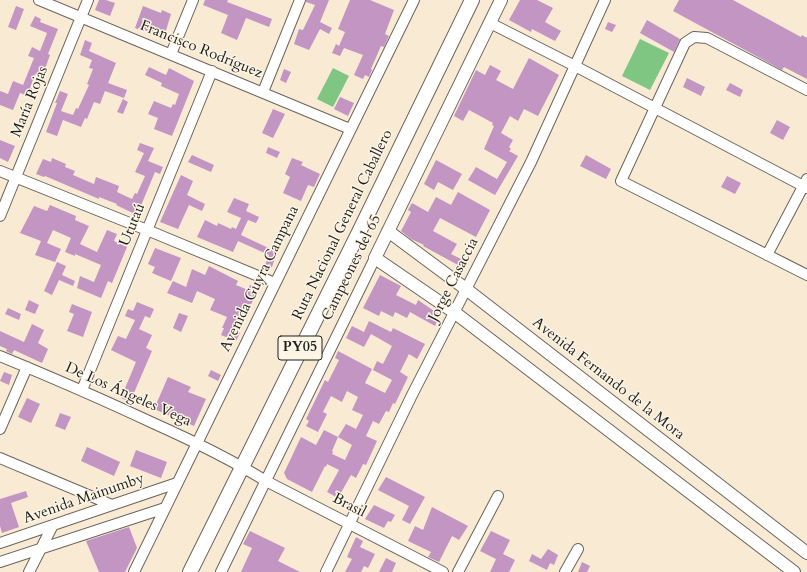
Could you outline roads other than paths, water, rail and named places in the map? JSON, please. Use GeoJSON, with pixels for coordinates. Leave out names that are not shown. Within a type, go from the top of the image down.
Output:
{"type":"FeatureCollection","features":[{"type":"Feature","properties":{"kind":"highway","name":"Ruta Nacional General Caballero"},"geometry":{"type":"LineString","coordinates":[[190,572],[360,230],[472,0]]}},
{"type":"Feature","properties":{"kind":"main road","name":"Campeones del 65"},"geometry":{"type":"LineString","coordinates":[[375,258],[501,0]]}},
{"type":"Feature","properties":{"kind":"main road","name":"Avenida Fernando de la Mora"},"geometry":{"type":"LineString","coordinates":[[388,231],[466,289],[807,553]]}},
{"type":"Feature","properties":{"kind":"main road"},"geometry":{"type":"LineString","coordinates":[[375,258],[454,312],[794,572]]}},
{"type":"Feature","properties":{"kind":"street","name":"Francisco Rodríguez"},"geometry":{"type":"LineString","coordinates":[[39,0],[350,129]]}},
{"type":"Feature","properties":{"kind":"street","name":"María Rojas"},"geometry":{"type":"LineString","coordinates":[[0,216],[88,0]]}},
{"type":"Feature","properties":{"kind":"street"},"geometry":{"type":"LineString","coordinates":[[171,54],[193,0]]}},
{"type":"Feature","properties":{"kind":"street"},"geometry":{"type":"LineString","coordinates":[[263,92],[300,0]]}},
{"type":"Feature","properties":{"kind":"street","name":"Avenida Guyra Campana"},"geometry":{"type":"LineString","coordinates":[[134,572],[414,0]]}},
{"type":"Feature","properties":{"kind":"street","name":"Jorge Casaccia"},"geometry":{"type":"LineString","coordinates":[[326,572],[412,395],[531,162],[605,0]]}},
{"type":"Feature","properties":{"kind":"street"},"geometry":{"type":"LineString","coordinates":[[490,23],[806,184],[767,255]]}},
{"type":"Feature","properties":{"kind":"street"},"geometry":{"type":"LineString","coordinates":[[807,90],[707,38],[694,37],[685,43],[621,181],[807,275]]}},
{"type":"Feature","properties":{"kind":"street","name":"Ututaú"},"geometry":{"type":"LineString","coordinates":[[82,390],[212,71]]}},
{"type":"Feature","properties":{"kind":"street"},"geometry":{"type":"LineString","coordinates":[[0,171],[275,283]]}},
{"type":"Feature","properties":{"kind":"street","name":"Campeones del 65"},"geometry":{"type":"LineString","coordinates":[[221,572],[375,258]]}},
{"type":"Feature","properties":{"kind":"street","name":"De Los Ángeles Vega"},"geometry":{"type":"LineString","coordinates":[[0,356],[82,390],[242,466]]}},
{"type":"Feature","properties":{"kind":"street"},"geometry":{"type":"LineString","coordinates":[[0,429],[27,367]]}},
{"type":"Feature","properties":{"kind":"street"},"geometry":{"type":"LineString","coordinates":[[0,458],[112,505]]}},
{"type":"Feature","properties":{"kind":"street","name":"Brasil"},"geometry":{"type":"LineString","coordinates":[[242,466],[266,481],[443,572]]}},
{"type":"Feature","properties":{"kind":"street","name":"Avenida Mainumby"},"geometry":{"type":"LineString","coordinates":[[0,542],[177,483]]}},
{"type":"Feature","properties":{"kind":"street"},"geometry":{"type":"LineString","coordinates":[[458,572],[498,496]]}},
{"type":"Feature","properties":{"kind":"street"},"geometry":{"type":"LineString","coordinates":[[0,562],[165,508]]}},
{"type":"Feature","properties":{"kind":"street"},"geometry":{"type":"LineString","coordinates":[[30,572],[53,525]]}},
{"type":"Feature","properties":{"kind":"street"},"geometry":{"type":"LineString","coordinates":[[565,572],[578,549]]}}]}
